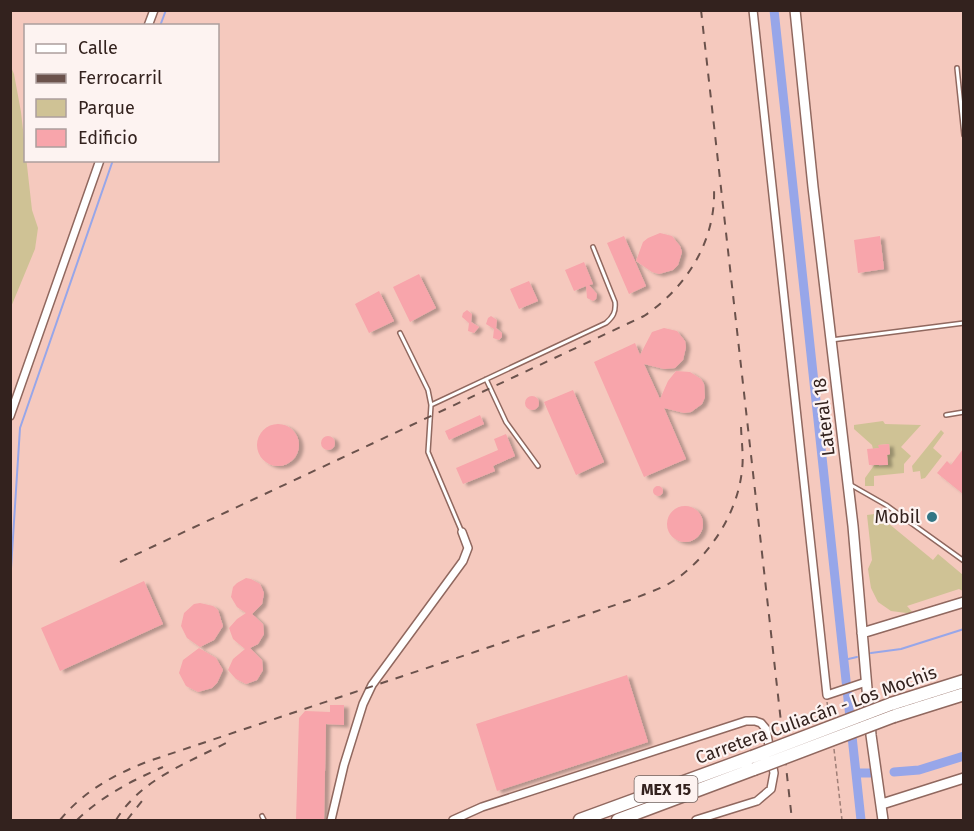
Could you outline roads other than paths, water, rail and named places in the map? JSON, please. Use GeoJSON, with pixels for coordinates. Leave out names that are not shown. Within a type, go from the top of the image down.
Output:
{"type":"FeatureCollection","features":[{"type":"Feature","properties":{"kind":"highway","name":"Carretera Culiacán - Los Mochis"},"geometry":{"type":"LineString","coordinates":[[618,820],[753,763],[963,681]]}},
{"type":"Feature","properties":{"kind":"highway","name":"Carretera Culiacán - Los Mochis"},"geometry":{"type":"LineString","coordinates":[[893,710],[963,694]]}},
{"type":"Feature","properties":{"kind":"highway","name":"Carretera Culiacán - Los Mochis"},"geometry":{"type":"LineString","coordinates":[[580,820],[753,763]]}},
{"type":"Feature","properties":{"kind":"street"},"geometry":{"type":"LineString","coordinates":[[753,10],[830,694],[863,683]]}},
{"type":"Feature","properties":{"kind":"street","name":"Lateral 18"},"geometry":{"type":"LineString","coordinates":[[795,10],[849,483],[862,633],[863,683],[883,820]]}},
{"type":"Feature","properties":{"kind":"street"},"geometry":{"type":"LineString","coordinates":[[10,416],[98,162]]}},
{"type":"Feature","properties":{"kind":"street"},"geometry":{"type":"LineString","coordinates":[[331,820],[344,765],[363,704],[384,667],[463,561],[468,548],[462,532]]}},
{"type":"Feature","properties":{"kind":"street"},"geometry":{"type":"LineString","coordinates":[[862,633],[963,602]]}},
{"type":"Feature","properties":{"kind":"street"},"geometry":{"type":"LineString","coordinates":[[453,820],[482,807],[746,721],[761,723],[766,729],[774,773],[771,789],[757,801],[696,820]]}},
{"type":"Feature","properties":{"kind":"street"},"geometry":{"type":"LineString","coordinates":[[882,804],[963,778]]}},
{"type":"Feature","properties":{"kind":"lane"},"geometry":{"type":"LineString","coordinates":[[957,68],[963,135]]}},
{"type":"Feature","properties":{"kind":"lane"},"geometry":{"type":"LineString","coordinates":[[431,405],[606,323],[613,317],[616,309],[615,302],[593,247]]}},
{"type":"Feature","properties":{"kind":"lane"},"geometry":{"type":"LineString","coordinates":[[831,340],[963,323]]}},
{"type":"Feature","properties":{"kind":"lane"},"geometry":{"type":"LineString","coordinates":[[400,333],[428,390],[431,405],[428,452],[462,532]]}},
{"type":"Feature","properties":{"kind":"lane"},"geometry":{"type":"LineString","coordinates":[[486,379],[506,422],[538,466]]}},
{"type":"Feature","properties":{"kind":"lane"},"geometry":{"type":"LineString","coordinates":[[946,415],[963,412]]}},
{"type":"Feature","properties":{"kind":"lane"},"geometry":{"type":"LineString","coordinates":[[849,483],[886,505],[963,561]]}},
{"type":"Feature","properties":{"kind":"waterway"},"geometry":{"type":"LineString","coordinates":[[161,24],[166,10]]}},
{"type":"Feature","properties":{"kind":"waterway"},"geometry":{"type":"LineString","coordinates":[[774,10],[861,820]]}},
{"type":"Feature","properties":{"kind":"waterway"},"geometry":{"type":"LineString","coordinates":[[10,584],[20,428],[112,162]]}},
{"type":"Feature","properties":{"kind":"waterway"},"geometry":{"type":"LineString","coordinates":[[871,653],[901,649],[964,629]]}},
{"type":"Feature","properties":{"kind":"waterway"},"geometry":{"type":"LineString","coordinates":[[844,660],[857,657]]}},
{"type":"Feature","properties":{"kind":"waterway"},"geometry":{"type":"LineString","coordinates":[[894,772],[919,770],[964,756]]}},
{"type":"Feature","properties":{"kind":"waterway"},"geometry":{"type":"LineString","coordinates":[[857,773],[872,773]]}},
{"type":"Feature","properties":{"kind":"railway"},"geometry":{"type":"LineString","coordinates":[[701,10],[792,820]]}},
{"type":"Feature","properties":{"kind":"railway"},"geometry":{"type":"LineString","coordinates":[[120,562],[644,316],[673,292],[696,262],[710,227],[714,189]]}},
{"type":"Feature","properties":{"kind":"railway"},"geometry":{"type":"LineString","coordinates":[[60,820],[89,792],[123,772],[149,761],[633,599],[672,582],[705,553],[730,514],[740,485],[742,470],[741,424]]}},
{"type":"Feature","properties":{"kind":"railway"},"geometry":{"type":"LineString","coordinates":[[116,820],[127,805],[152,782],[230,741]]}},
{"type":"Feature","properties":{"kind":"railway"},"geometry":{"type":"LineString","coordinates":[[77,820],[117,790],[163,767]]}},
{"type":"Feature","properties":{"kind":"railway"},"geometry":{"type":"LineString","coordinates":[[127,820],[142,801]]}},
{"type":"Feature","properties":{"kind":"place","name":"Mobil"},"geometry":{"type":"Point","coordinates":[932,517]}}]}
